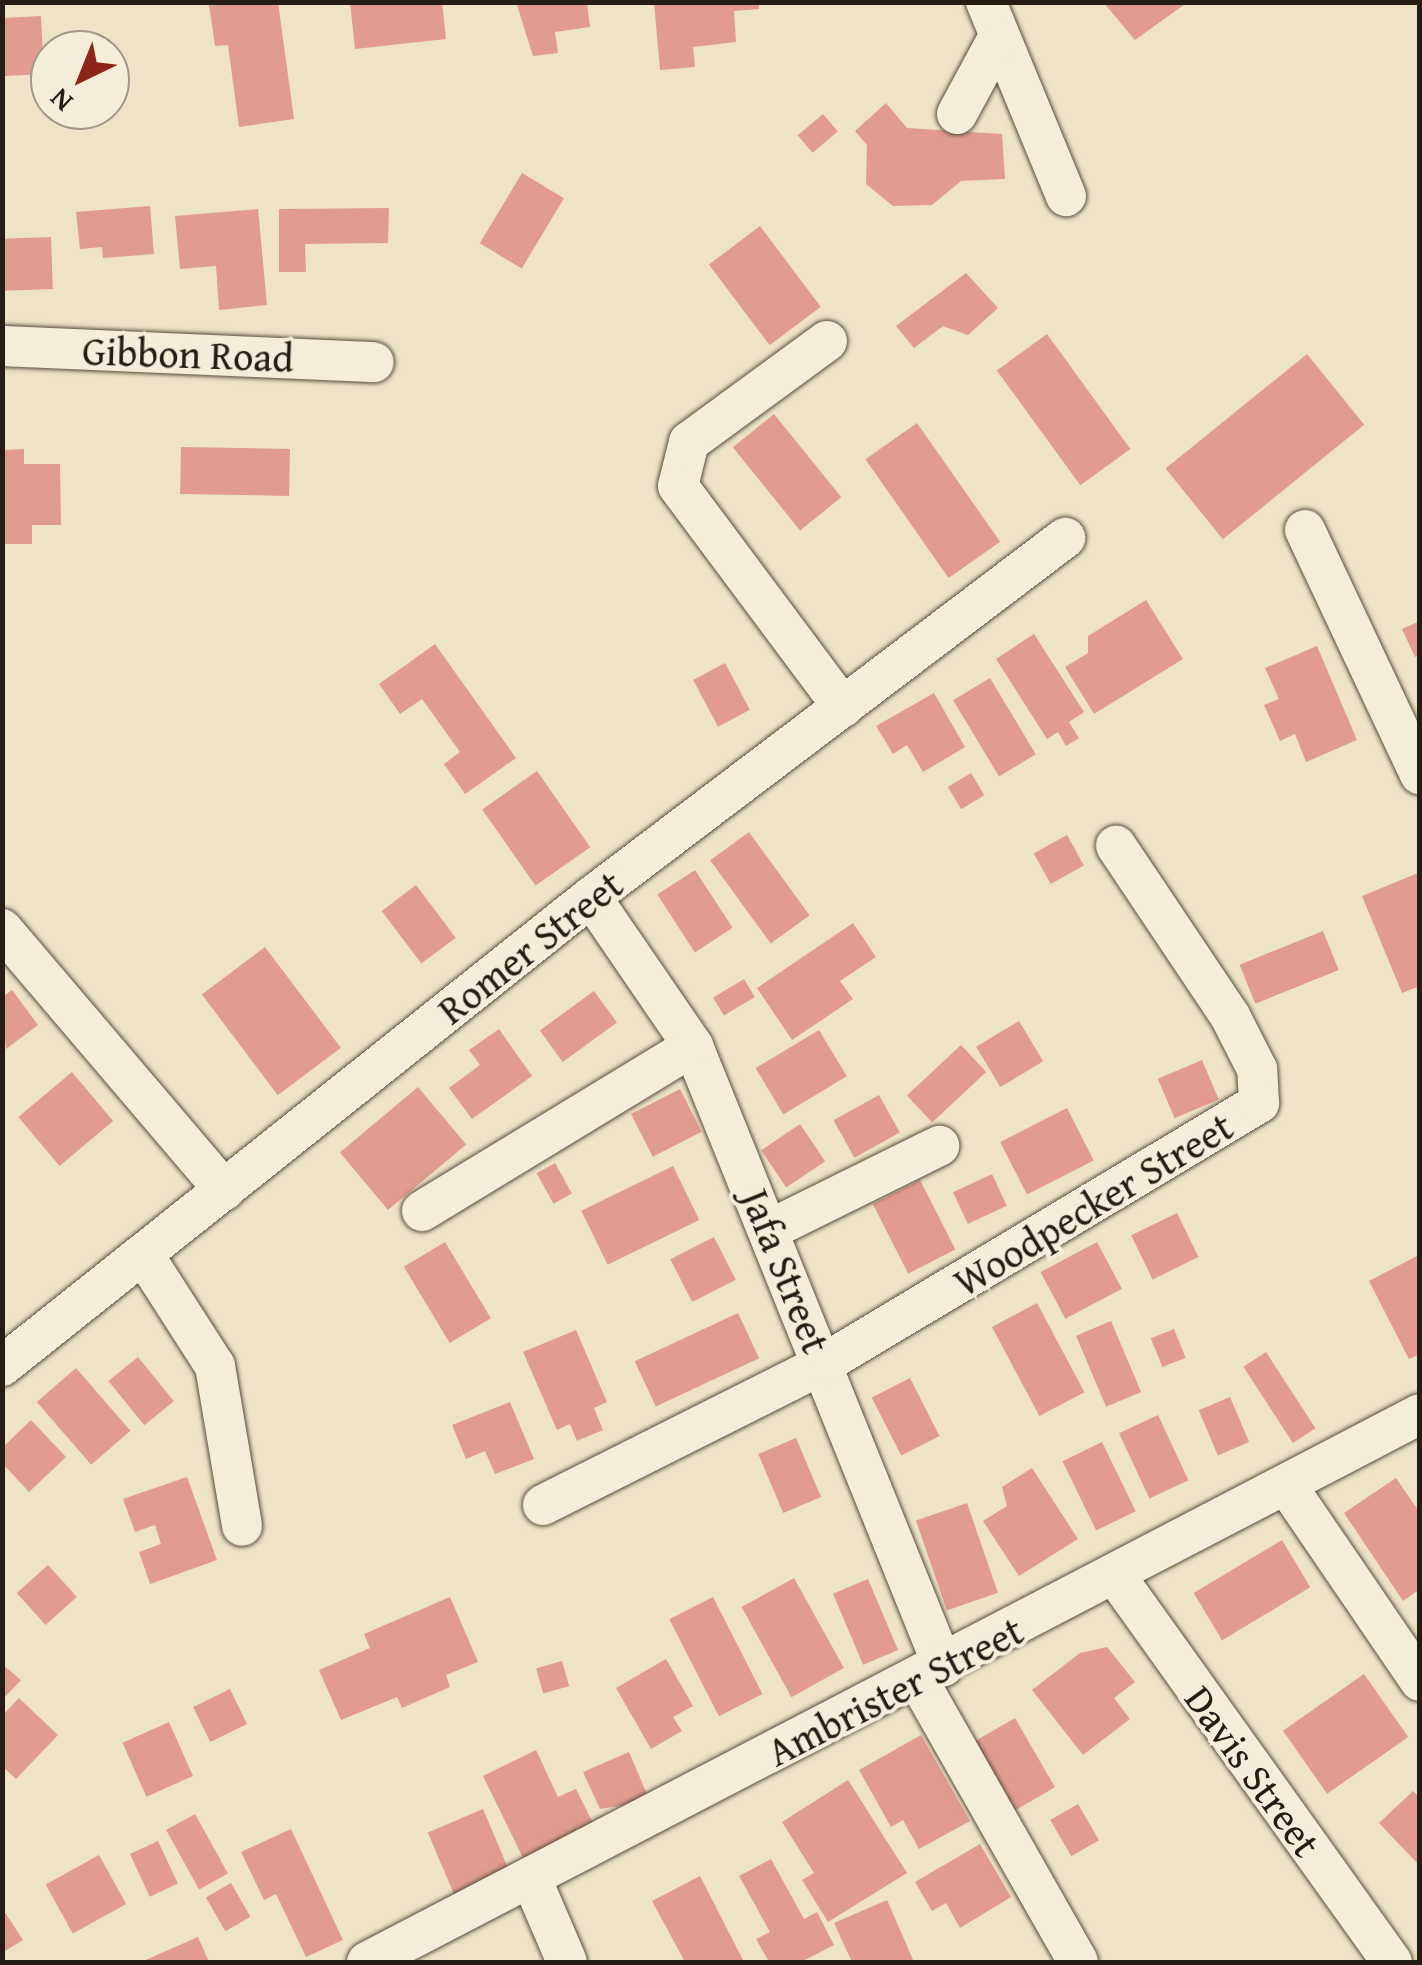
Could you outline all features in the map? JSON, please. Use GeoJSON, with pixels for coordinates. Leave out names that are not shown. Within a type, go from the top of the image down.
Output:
{"type":"FeatureCollection","features":[{"type":"Feature","properties":{"kind":"street"},"geometry":{"type":"LineString","coordinates":[[957,114],[991,21]]}},
{"type":"Feature","properties":{"kind":"street"},"geometry":{"type":"LineString","coordinates":[[991,21],[1066,196]]}},
{"type":"Feature","properties":{"kind":"street"},"geometry":{"type":"LineString","coordinates":[[827,341],[689,442],[678,486],[843,707]]}},
{"type":"Feature","properties":{"kind":"street","name":"Gibbon Road"},"geometry":{"type":"LineString","coordinates":[[2,346],[374,362]]}},
{"type":"Feature","properties":{"kind":"street"},"geometry":{"type":"LineString","coordinates":[[1305,530],[1420,774]]}},
{"type":"Feature","properties":{"kind":"street","name":"Romer Street"},"geometry":{"type":"LineString","coordinates":[[2,1366],[591,898],[1065,538]]}},
{"type":"Feature","properties":{"kind":"street","name":"Woodpecker Street"},"geometry":{"type":"LineString","coordinates":[[824,1363],[1258,1103],[1257,1069],[1230,1016],[1116,846]]}},
{"type":"Feature","properties":{"kind":"street","name":"Jafa Street"},"geometry":{"type":"LineString","coordinates":[[591,898],[693,1046],[824,1363],[930,1673],[1078,1962]]}},
{"type":"Feature","properties":{"kind":"street"},"geometry":{"type":"LineString","coordinates":[[2,928],[224,1190]]}},
{"type":"Feature","properties":{"kind":"street"},"geometry":{"type":"LineString","coordinates":[[422,1211],[693,1046]]}},
{"type":"Feature","properties":{"kind":"street"},"geometry":{"type":"LineString","coordinates":[[769,1230],[938,1146]]}},
{"type":"Feature","properties":{"kind":"street"},"geometry":{"type":"LineString","coordinates":[[143,1254],[215,1366],[242,1526]]}},
{"type":"Feature","properties":{"kind":"street"},"geometry":{"type":"LineString","coordinates":[[543,1505],[824,1363]]}},
{"type":"Feature","properties":{"kind":"street","name":"Ambrister Street"},"geometry":{"type":"LineString","coordinates":[[367,1962],[1118,1578],[1420,1414]]}},
{"type":"Feature","properties":{"kind":"street"},"geometry":{"type":"LineString","coordinates":[[1287,1486],[1420,1681]]}},
{"type":"Feature","properties":{"kind":"street","name":"Davis Street"},"geometry":{"type":"LineString","coordinates":[[1118,1578],[1392,1962]]}},
{"type":"Feature","properties":{"kind":"street"},"geometry":{"type":"LineString","coordinates":[[531,1878],[568,1962]]}},
{"type":"Feature","properties":{"kind":"building"},"geometry":{"type":"Polygon","coordinates":[[[278,2],[294,119],[239,127],[228,45],[215,46],[209,5],[278,2]]]}},
{"type":"Feature","properties":{"kind":"building"},"geometry":{"type":"Polygon","coordinates":[[[350,2],[442,2],[446,39],[355,49],[350,2]]]}},
{"type":"Feature","properties":{"kind":"building"},"geometry":{"type":"Polygon","coordinates":[[[516,2],[587,2],[590,27],[555,32],[558,53],[533,56],[516,2]]]}},
{"type":"Feature","properties":{"kind":"building"},"geometry":{"type":"Polygon","coordinates":[[[654,2],[759,2],[759,9],[734,11],[736,42],[693,47],[695,67],[660,70],[654,2]]]}},
{"type":"Feature","properties":{"kind":"building"},"geometry":{"type":"Polygon","coordinates":[[[1103,2],[1188,2],[1135,40],[1103,2]]]}},
{"type":"Feature","properties":{"kind":"building"},"geometry":{"type":"Polygon","coordinates":[[[41,16],[42,30],[30,30],[30,75],[5,76],[2,18],[41,16]]]}},
{"type":"Feature","properties":{"kind":"building"},"geometry":{"type":"Polygon","coordinates":[[[886,103],[907,128],[1002,134],[1005,179],[961,181],[932,205],[893,206],[866,184],[867,145],[855,131],[886,103]]]}},
{"type":"Feature","properties":{"kind":"building"},"geometry":{"type":"Polygon","coordinates":[[[823,114],[838,132],[813,153],[798,135],[823,114]]]}},
{"type":"Feature","properties":{"kind":"building"},"geometry":{"type":"Polygon","coordinates":[[[522,173],[564,198],[522,269],[480,243],[522,173]]]}},
{"type":"Feature","properties":{"kind":"building"},"geometry":{"type":"Polygon","coordinates":[[[150,206],[154,254],[103,258],[102,247],[80,249],[76,212],[150,206]]]}},
{"type":"Feature","properties":{"kind":"building"},"geometry":{"type":"Polygon","coordinates":[[[389,208],[388,243],[305,244],[306,272],[279,272],[279,209],[389,208]]]}},
{"type":"Feature","properties":{"kind":"building"},"geometry":{"type":"Polygon","coordinates":[[[258,209],[267,305],[219,310],[216,266],[180,269],[175,216],[258,209]]]}},
{"type":"Feature","properties":{"kind":"building"},"geometry":{"type":"Polygon","coordinates":[[[760,226],[821,307],[770,345],[709,265],[760,226]]]}},
{"type":"Feature","properties":{"kind":"building"},"geometry":{"type":"Polygon","coordinates":[[[51,237],[53,289],[4,291],[2,239],[51,237]]]}},
{"type":"Feature","properties":{"kind":"building"},"geometry":{"type":"Polygon","coordinates":[[[966,273],[998,308],[968,335],[943,326],[914,348],[896,326],[966,273]]]}},
{"type":"Feature","properties":{"kind":"building"},"geometry":{"type":"Polygon","coordinates":[[[1047,334],[1130,449],[1080,485],[997,370],[1047,334]]]}},
{"type":"Feature","properties":{"kind":"building"},"geometry":{"type":"Polygon","coordinates":[[[1307,354],[1364,425],[1223,539],[1166,469],[1307,354]]]}},
{"type":"Feature","properties":{"kind":"building"},"geometry":{"type":"Polygon","coordinates":[[[774,414],[841,497],[800,531],[733,447],[774,414]]]}},
{"type":"Feature","properties":{"kind":"building"},"geometry":{"type":"Polygon","coordinates":[[[917,423],[1000,542],[949,578],[865,459],[917,423]]]}},
{"type":"Feature","properties":{"kind":"building"},"geometry":{"type":"Polygon","coordinates":[[[181,447],[290,449],[289,496],[180,494],[181,447]]]}},
{"type":"Feature","properties":{"kind":"building"},"geometry":{"type":"Polygon","coordinates":[[[24,449],[24,464],[60,464],[61,525],[32,525],[32,544],[2,544],[2,450],[24,449]]]}},
{"type":"Feature","properties":{"kind":"building"},"geometry":{"type":"Polygon","coordinates":[[[1146,600],[1183,659],[1094,714],[1065,667],[1088,653],[1088,636],[1146,600]]]}},
{"type":"Feature","properties":{"kind":"building"},"geometry":{"type":"Polygon","coordinates":[[[1420,621],[1420,655],[1415,657],[1402,629],[1420,621]]]}},
{"type":"Feature","properties":{"kind":"building"},"geometry":{"type":"Polygon","coordinates":[[[1034,634],[1084,712],[1069,722],[1079,738],[1066,746],[1058,732],[1047,739],[996,659],[1034,634]]]}},
{"type":"Feature","properties":{"kind":"building"},"geometry":{"type":"Polygon","coordinates":[[[435,644],[516,758],[465,794],[444,764],[460,752],[422,699],[400,714],[379,684],[435,644]]]}},
{"type":"Feature","properties":{"kind":"building"},"geometry":{"type":"Polygon","coordinates":[[[1317,646],[1357,740],[1306,762],[1295,734],[1280,741],[1264,705],[1279,699],[1265,668],[1317,646]]]}},
{"type":"Feature","properties":{"kind":"building"},"geometry":{"type":"Polygon","coordinates":[[[725,663],[750,710],[718,727],[693,680],[725,663]]]}},
{"type":"Feature","properties":{"kind":"building"},"geometry":{"type":"Polygon","coordinates":[[[990,678],[1036,754],[999,776],[953,700],[990,678]]]}},
{"type":"Feature","properties":{"kind":"building"},"geometry":{"type":"Polygon","coordinates":[[[934,693],[965,747],[923,772],[907,745],[893,754],[876,726],[934,693]]]}},
{"type":"Feature","properties":{"kind":"building"},"geometry":{"type":"Polygon","coordinates":[[[537,771],[590,847],[535,886],[482,809],[537,771]]]}},
{"type":"Feature","properties":{"kind":"building"},"geometry":{"type":"Polygon","coordinates":[[[971,773],[984,795],[961,809],[948,787],[971,773]]]}},
{"type":"Feature","properties":{"kind":"building"},"geometry":{"type":"Polygon","coordinates":[[[749,832],[810,915],[771,944],[710,860],[749,832]]]}},
{"type":"Feature","properties":{"kind":"building"},"geometry":{"type":"Polygon","coordinates":[[[1067,835],[1084,866],[1051,884],[1034,853],[1067,835]]]}},
{"type":"Feature","properties":{"kind":"building"},"geometry":{"type":"Polygon","coordinates":[[[695,870],[733,928],[695,952],[657,895],[695,870]]]}},
{"type":"Feature","properties":{"kind":"building"},"geometry":{"type":"Polygon","coordinates":[[[1418,873],[1420,986],[1402,993],[1362,896],[1418,873]]]}},
{"type":"Feature","properties":{"kind":"building"},"geometry":{"type":"Polygon","coordinates":[[[416,885],[456,938],[421,964],[382,911],[416,885]]]}},
{"type":"Feature","properties":{"kind":"building"},"geometry":{"type":"Polygon","coordinates":[[[853,923],[876,957],[840,981],[853,999],[792,1040],[757,988],[853,923]]]}},
{"type":"Feature","properties":{"kind":"building"},"geometry":{"type":"Polygon","coordinates":[[[1323,931],[1339,970],[1255,1004],[1240,965],[1323,931]]]}},
{"type":"Feature","properties":{"kind":"building"},"geometry":{"type":"Polygon","coordinates":[[[265,947],[341,1048],[278,1095],[202,995],[265,947]]]}},
{"type":"Feature","properties":{"kind":"building"},"geometry":{"type":"Polygon","coordinates":[[[744,979],[755,997],[724,1016],[713,998],[744,979]]]}},
{"type":"Feature","properties":{"kind":"building"},"geometry":{"type":"Polygon","coordinates":[[[12,990],[38,1025],[6,1049],[2,997],[12,990]]]}},
{"type":"Feature","properties":{"kind":"building"},"geometry":{"type":"Polygon","coordinates":[[[594,991],[617,1023],[563,1062],[540,1030],[594,991]]]}},
{"type":"Feature","properties":{"kind":"building"},"geometry":{"type":"Polygon","coordinates":[[[1019,1021],[1043,1061],[1000,1087],[976,1047],[1019,1021]]]}},
{"type":"Feature","properties":{"kind":"building"},"geometry":{"type":"Polygon","coordinates":[[[499,1029],[532,1076],[472,1119],[449,1088],[480,1065],[469,1050],[499,1029]]]}},
{"type":"Feature","properties":{"kind":"building"},"geometry":{"type":"Polygon","coordinates":[[[819,1030],[847,1076],[783,1114],[756,1068],[819,1030]]]}},
{"type":"Feature","properties":{"kind":"building"},"geometry":{"type":"Polygon","coordinates":[[[961,1045],[986,1072],[932,1123],[907,1095],[961,1045]]]}},
{"type":"Feature","properties":{"kind":"building"},"geometry":{"type":"Polygon","coordinates":[[[1202,1060],[1219,1100],[1175,1118],[1158,1079],[1202,1060]]]}},
{"type":"Feature","properties":{"kind":"building"},"geometry":{"type":"Polygon","coordinates":[[[72,1072],[113,1121],[60,1166],[18,1117],[72,1072]]]}},
{"type":"Feature","properties":{"kind":"building"},"geometry":{"type":"Polygon","coordinates":[[[418,1087],[466,1144],[388,1210],[340,1153],[418,1087]]]}},
{"type":"Feature","properties":{"kind":"building"},"geometry":{"type":"Polygon","coordinates":[[[680,1089],[702,1132],[653,1157],[631,1114],[680,1089]]]}},
{"type":"Feature","properties":{"kind":"building"},"geometry":{"type":"Polygon","coordinates":[[[879,1095],[900,1133],[854,1158],[834,1120],[879,1095]]]}},
{"type":"Feature","properties":{"kind":"building"},"geometry":{"type":"Polygon","coordinates":[[[1067,1108],[1094,1161],[1027,1195],[1000,1142],[1067,1108]]]}},
{"type":"Feature","properties":{"kind":"building"},"geometry":{"type":"Polygon","coordinates":[[[800,1124],[825,1161],[786,1188],[761,1150],[800,1124]]]}},
{"type":"Feature","properties":{"kind":"building"},"geometry":{"type":"Polygon","coordinates":[[[555,1163],[572,1194],[554,1204],[537,1173],[555,1163]]]}},
{"type":"Feature","properties":{"kind":"building"},"geometry":{"type":"Polygon","coordinates":[[[673,1166],[699,1220],[608,1265],[581,1211],[673,1166]]]}},
{"type":"Feature","properties":{"kind":"building"},"geometry":{"type":"Polygon","coordinates":[[[992,1174],[1007,1206],[968,1224],[953,1192],[992,1174]]]}},
{"type":"Feature","properties":{"kind":"building"},"geometry":{"type":"Polygon","coordinates":[[[920,1180],[955,1249],[908,1274],[873,1204],[920,1180]]]}},
{"type":"Feature","properties":{"kind":"building"},"geometry":{"type":"Polygon","coordinates":[[[1177,1213],[1198,1257],[1153,1279],[1131,1235],[1177,1213]]]}},
{"type":"Feature","properties":{"kind":"building"},"geometry":{"type":"Polygon","coordinates":[[[714,1237],[736,1280],[692,1302],[670,1259],[714,1237]]]}},
{"type":"Feature","properties":{"kind":"building"},"geometry":{"type":"Polygon","coordinates":[[[445,1242],[491,1318],[450,1343],[404,1267],[445,1242]]]}},
{"type":"Feature","properties":{"kind":"building"},"geometry":{"type":"Polygon","coordinates":[[[1097,1242],[1122,1289],[1065,1319],[1040,1272],[1097,1242]]]}},
{"type":"Feature","properties":{"kind":"building"},"geometry":{"type":"Polygon","coordinates":[[[1417,1256],[1420,1354],[1409,1359],[1369,1281],[1417,1256]]]}},
{"type":"Feature","properties":{"kind":"building"},"geometry":{"type":"Polygon","coordinates":[[[1037,1303],[1084,1392],[1039,1416],[992,1327],[1037,1303]]]}},
{"type":"Feature","properties":{"kind":"building"},"geometry":{"type":"Polygon","coordinates":[[[738,1313],[759,1358],[656,1406],[635,1361],[738,1313]]]}},
{"type":"Feature","properties":{"kind":"building"},"geometry":{"type":"Polygon","coordinates":[[[1111,1321],[1141,1392],[1106,1407],[1076,1336],[1111,1321]]]}},
{"type":"Feature","properties":{"kind":"building"},"geometry":{"type":"Polygon","coordinates":[[[1174,1329],[1186,1358],[1162,1367],[1151,1338],[1174,1329]]]}},
{"type":"Feature","properties":{"kind":"building"},"geometry":{"type":"Polygon","coordinates":[[[576,1330],[607,1402],[594,1408],[603,1430],[577,1441],[570,1424],[557,1430],[523,1352],[576,1330]]]}},
{"type":"Feature","properties":{"kind":"building"},"geometry":{"type":"Polygon","coordinates":[[[1266,1352],[1316,1428],[1293,1443],[1243,1367],[1266,1352]]]}},
{"type":"Feature","properties":{"kind":"building"},"geometry":{"type":"Polygon","coordinates":[[[138,1357],[174,1401],[144,1425],[108,1381],[138,1357]]]}},
{"type":"Feature","properties":{"kind":"building"},"geometry":{"type":"Polygon","coordinates":[[[76,1368],[130,1431],[91,1465],[37,1402],[76,1368]]]}},
{"type":"Feature","properties":{"kind":"building"},"geometry":{"type":"Polygon","coordinates":[[[910,1378],[940,1436],[901,1455],[872,1398],[910,1378]]]}},
{"type":"Feature","properties":{"kind":"building"},"geometry":{"type":"Polygon","coordinates":[[[1230,1397],[1249,1442],[1218,1455],[1199,1410],[1230,1397]]]}},
{"type":"Feature","properties":{"kind":"building"},"geometry":{"type":"Polygon","coordinates":[[[510,1402],[534,1459],[495,1474],[485,1451],[466,1459],[452,1425],[510,1402]]]}},
{"type":"Feature","properties":{"kind":"building"},"geometry":{"type":"Polygon","coordinates":[[[1158,1415],[1188,1480],[1149,1498],[1119,1433],[1158,1415]]]}},
{"type":"Feature","properties":{"kind":"building"},"geometry":{"type":"Polygon","coordinates":[[[31,1420],[66,1457],[29,1492],[3,1464],[3,1447],[31,1420]]]}},
{"type":"Feature","properties":{"kind":"building"},"geometry":{"type":"Polygon","coordinates":[[[796,1438],[821,1497],[783,1513],[758,1454],[796,1438]]]}},
{"type":"Feature","properties":{"kind":"building"},"geometry":{"type":"Polygon","coordinates":[[[1102,1442],[1136,1511],[1096,1530],[1062,1461],[1102,1442]]]}},
{"type":"Feature","properties":{"kind":"building"},"geometry":{"type":"Polygon","coordinates":[[[1032,1468],[1078,1539],[1019,1576],[983,1521],[1007,1506],[1002,1487],[1032,1468]]]}},
{"type":"Feature","properties":{"kind":"building"},"geometry":{"type":"Polygon","coordinates":[[[187,1477],[217,1560],[150,1584],[139,1552],[161,1544],[155,1525],[135,1532],[123,1499],[187,1477]]]}},
{"type":"Feature","properties":{"kind":"building"},"geometry":{"type":"Polygon","coordinates":[[[1396,1478],[1420,1513],[1420,1589],[1403,1601],[1344,1513],[1396,1478]]]}},
{"type":"Feature","properties":{"kind":"building"},"geometry":{"type":"Polygon","coordinates":[[[967,1503],[998,1593],[947,1610],[916,1521],[967,1503]]]}},
{"type":"Feature","properties":{"kind":"building"},"geometry":{"type":"Polygon","coordinates":[[[1282,1540],[1310,1587],[1222,1640],[1194,1593],[1282,1540]]]}},
{"type":"Feature","properties":{"kind":"building"},"geometry":{"type":"Polygon","coordinates":[[[48,1565],[77,1597],[46,1625],[17,1593],[48,1565]]]}},
{"type":"Feature","properties":{"kind":"building"},"geometry":{"type":"Polygon","coordinates":[[[794,1578],[844,1668],[791,1697],[742,1607],[794,1578]]]}},
{"type":"Feature","properties":{"kind":"building"},"geometry":{"type":"Polygon","coordinates":[[[868,1579],[898,1650],[863,1665],[833,1594],[868,1579]]]}},
{"type":"Feature","properties":{"kind":"building"},"geometry":{"type":"Polygon","coordinates":[[[450,1597],[478,1662],[446,1675],[450,1687],[402,1708],[397,1697],[341,1720],[319,1670],[370,1648],[364,1634],[450,1597]]]}},
{"type":"Feature","properties":{"kind":"building"},"geometry":{"type":"Polygon","coordinates":[[[713,1597],[762,1694],[719,1716],[669,1619],[713,1597]]]}},
{"type":"Feature","properties":{"kind":"building"},"geometry":{"type":"Polygon","coordinates":[[[1107,1647],[1135,1682],[1114,1698],[1130,1719],[1083,1755],[1032,1690],[1080,1653],[1107,1647]]]}},
{"type":"Feature","properties":{"kind":"building"},"geometry":{"type":"Polygon","coordinates":[[[666,1659],[693,1706],[673,1717],[682,1731],[651,1749],[616,1688],[666,1659]]]}},
{"type":"Feature","properties":{"kind":"building"},"geometry":{"type":"Polygon","coordinates":[[[562,1661],[569,1686],[543,1693],[536,1668],[562,1661]]]}},
{"type":"Feature","properties":{"kind":"building"},"geometry":{"type":"Polygon","coordinates":[[[2,1664],[21,1680],[2,1700],[2,1664]]]}},
{"type":"Feature","properties":{"kind":"building"},"geometry":{"type":"Polygon","coordinates":[[[1364,1674],[1408,1737],[1327,1794],[1283,1731],[1364,1674]]]}},
{"type":"Feature","properties":{"kind":"building"},"geometry":{"type":"Polygon","coordinates":[[[230,1689],[247,1724],[210,1742],[193,1707],[230,1689]]]}},
{"type":"Feature","properties":{"kind":"building"},"geometry":{"type":"Polygon","coordinates":[[[19,1698],[58,1735],[16,1779],[2,1766],[2,1716],[19,1698]]]}},
{"type":"Feature","properties":{"kind":"building"},"geometry":{"type":"Polygon","coordinates":[[[1015,1718],[1055,1787],[1012,1812],[972,1743],[1015,1718]]]}},
{"type":"Feature","properties":{"kind":"building"},"geometry":{"type":"Polygon","coordinates":[[[169,1722],[193,1776],[146,1797],[122,1743],[169,1722]]]}},
{"type":"Feature","properties":{"kind":"building"},"geometry":{"type":"Polygon","coordinates":[[[921,1735],[970,1821],[919,1849],[903,1820],[891,1827],[859,1770],[921,1735]]]}},
{"type":"Feature","properties":{"kind":"building"},"geometry":{"type":"Polygon","coordinates":[[[536,1750],[558,1797],[576,1789],[596,1829],[526,1864],[483,1776],[536,1750]]]}},
{"type":"Feature","properties":{"kind":"building"},"geometry":{"type":"Polygon","coordinates":[[[629,1752],[650,1801],[600,1809],[583,1772],[629,1752]]]}},
{"type":"Feature","properties":{"kind":"building"},"geometry":{"type":"Polygon","coordinates":[[[848,1780],[907,1873],[828,1922],[802,1880],[814,1873],[782,1822],[848,1780]]]}},
{"type":"Feature","properties":{"kind":"building"},"geometry":{"type":"Polygon","coordinates":[[[1413,1791],[1420,1798],[1417,1863],[1379,1823],[1413,1791]]]}},
{"type":"Feature","properties":{"kind":"building"},"geometry":{"type":"Polygon","coordinates":[[[1078,1804],[1099,1840],[1071,1856],[1050,1820],[1078,1804]]]}},
{"type":"Feature","properties":{"kind":"building"},"geometry":{"type":"Polygon","coordinates":[[[483,1809],[510,1873],[455,1896],[428,1832],[483,1809]]]}},
{"type":"Feature","properties":{"kind":"building"},"geometry":{"type":"Polygon","coordinates":[[[195,1814],[228,1873],[199,1889],[166,1830],[195,1814]]]}},
{"type":"Feature","properties":{"kind":"building"},"geometry":{"type":"Polygon","coordinates":[[[291,1829],[343,1940],[306,1957],[276,1894],[264,1900],[241,1852],[291,1829]]]}},
{"type":"Feature","properties":{"kind":"building"},"geometry":{"type":"Polygon","coordinates":[[[158,1841],[178,1884],[150,1897],[130,1854],[158,1841]]]}},
{"type":"Feature","properties":{"kind":"building"},"geometry":{"type":"Polygon","coordinates":[[[980,1844],[1011,1897],[960,1928],[946,1903],[932,1911],[915,1882],[980,1844]]]}},
{"type":"Feature","properties":{"kind":"building"},"geometry":{"type":"Polygon","coordinates":[[[99,1855],[126,1904],[73,1934],[46,1885],[99,1855]]]}},
{"type":"Feature","properties":{"kind":"building"},"geometry":{"type":"Polygon","coordinates":[[[771,1859],[804,1919],[817,1912],[834,1945],[801,1962],[769,1962],[756,1939],[770,1932],[739,1876],[771,1859]]]}},
{"type":"Feature","properties":{"kind":"building"},"geometry":{"type":"Polygon","coordinates":[[[700,1876],[744,1962],[685,1962],[652,1901],[700,1876]]]}},
{"type":"Feature","properties":{"kind":"building"},"geometry":{"type":"Polygon","coordinates":[[[231,1883],[250,1917],[225,1931],[206,1898],[231,1883]]]}},
{"type":"Feature","properties":{"kind":"building"},"geometry":{"type":"Polygon","coordinates":[[[887,1900],[914,1962],[852,1962],[834,1923],[887,1900]]]}},
{"type":"Feature","properties":{"kind":"building"},"geometry":{"type":"Polygon","coordinates":[[[2,1908],[23,1940],[2,1953],[2,1908]]]}},
{"type":"Feature","properties":{"kind":"building"},"geometry":{"type":"Polygon","coordinates":[[[198,1937],[209,1962],[141,1962],[198,1937]]]}}]}
